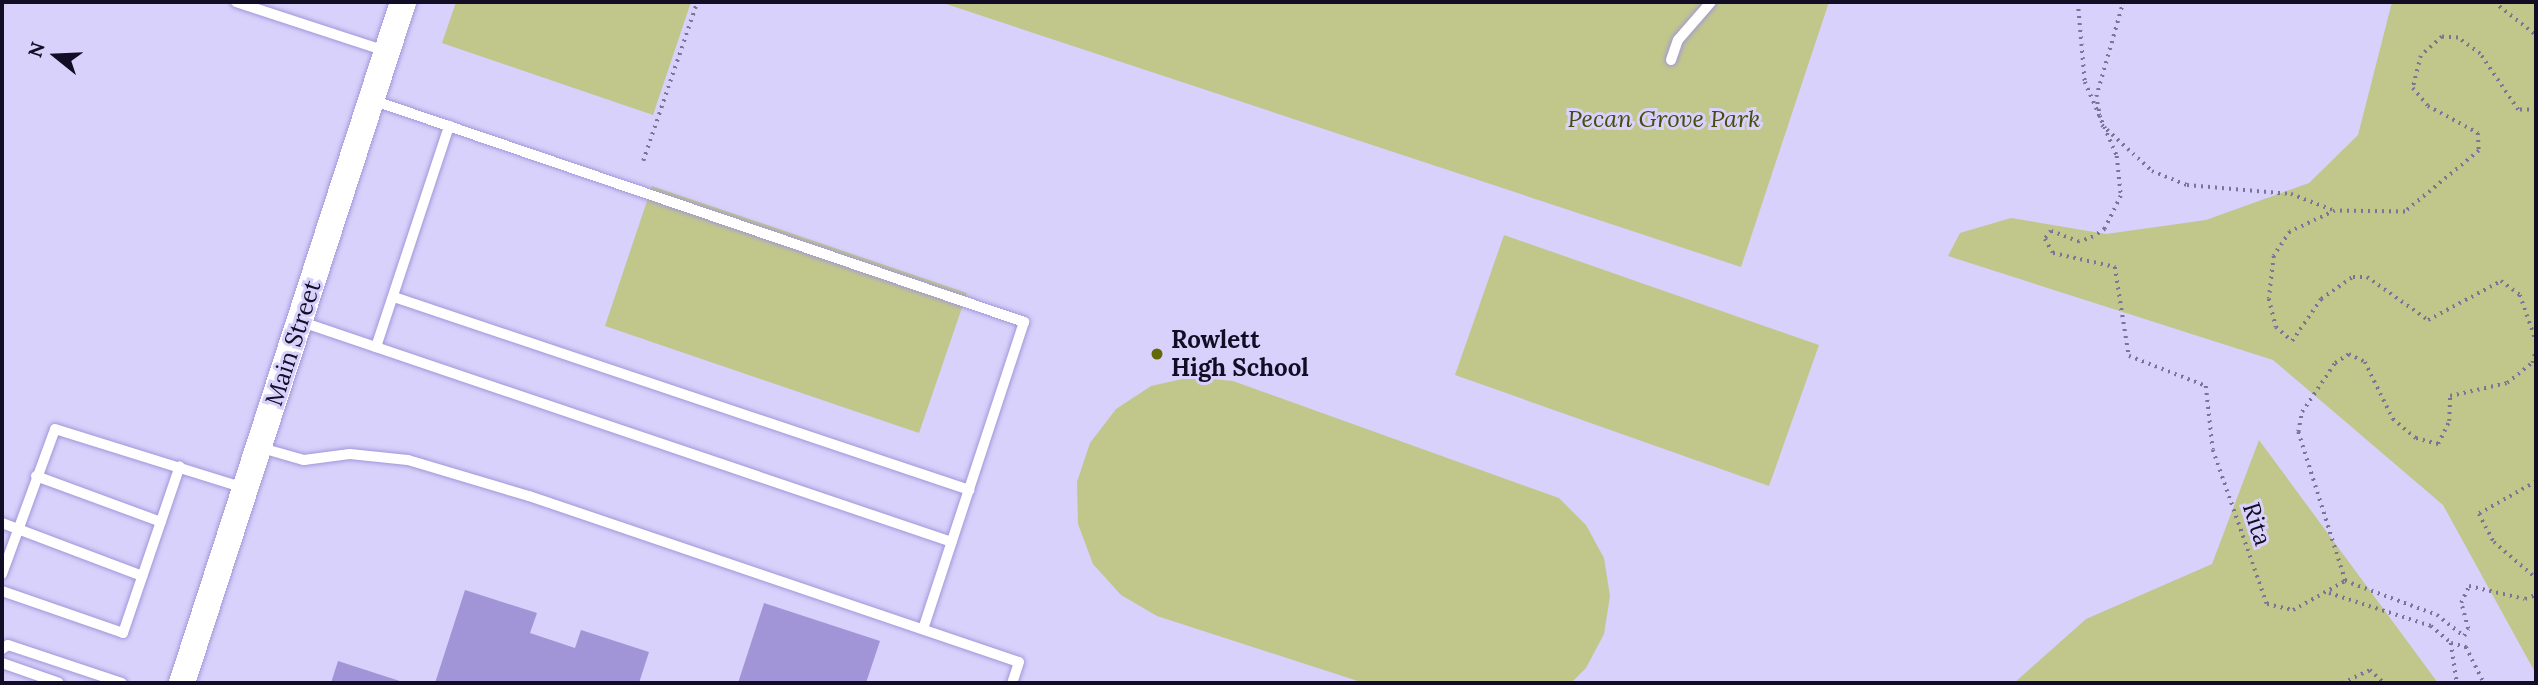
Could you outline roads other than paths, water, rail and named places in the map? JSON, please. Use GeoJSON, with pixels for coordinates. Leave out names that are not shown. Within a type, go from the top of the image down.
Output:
{"type":"FeatureCollection","features":[{"type":"Feature","properties":{"kind":"street","name":"Main Street"},"geometry":{"type":"LineString","coordinates":[[182,683],[403,2]]}},
{"type":"Feature","properties":{"kind":"lane"},"geometry":{"type":"LineString","coordinates":[[236,2],[387,51]]}},
{"type":"Feature","properties":{"kind":"lane"},"geometry":{"type":"LineString","coordinates":[[1671,60],[1678,40],[1711,2]]}},
{"type":"Feature","properties":{"kind":"lane"},"geometry":{"type":"LineString","coordinates":[[372,99],[1024,322],[923,629]]}},
{"type":"Feature","properties":{"kind":"lane"},"geometry":{"type":"LineString","coordinates":[[376,347],[449,126]]}},
{"type":"Feature","properties":{"kind":"lane"},"geometry":{"type":"LineString","coordinates":[[394,297],[969,490]]}},
{"type":"Feature","properties":{"kind":"lane"},"geometry":{"type":"LineString","coordinates":[[299,321],[952,542]]}},
{"type":"Feature","properties":{"kind":"lane"},"geometry":{"type":"LineString","coordinates":[[2,574],[55,429],[245,488]]}},
{"type":"Feature","properties":{"kind":"lane"},"geometry":{"type":"LineString","coordinates":[[258,447],[304,460],[350,454],[408,460],[1019,662],[1012,683]]}},
{"type":"Feature","properties":{"kind":"lane"},"geometry":{"type":"LineString","coordinates":[[2,591],[123,633],[180,466]]}},
{"type":"Feature","properties":{"kind":"lane"},"geometry":{"type":"LineString","coordinates":[[36,476],[161,522]]}},
{"type":"Feature","properties":{"kind":"lane"},"geometry":{"type":"LineString","coordinates":[[2,523],[142,576]]}},
{"type":"Feature","properties":{"kind":"lane"},"geometry":{"type":"LineString","coordinates":[[2,649],[8,645],[90,678],[122,683]]}},
{"type":"Feature","properties":{"kind":"lane"},"geometry":{"type":"LineString","coordinates":[[2,663],[59,683]]}},
{"type":"Feature","properties":{"kind":"place","name":"Rowlett High School"},"geometry":{"type":"Point","coordinates":[1157,354]}},
{"type":"Feature","properties":{"kind":"park label","name":"Pecan Grove Park"},"geometry":{"type":"Point","coordinates":[1664,119]}}]}
